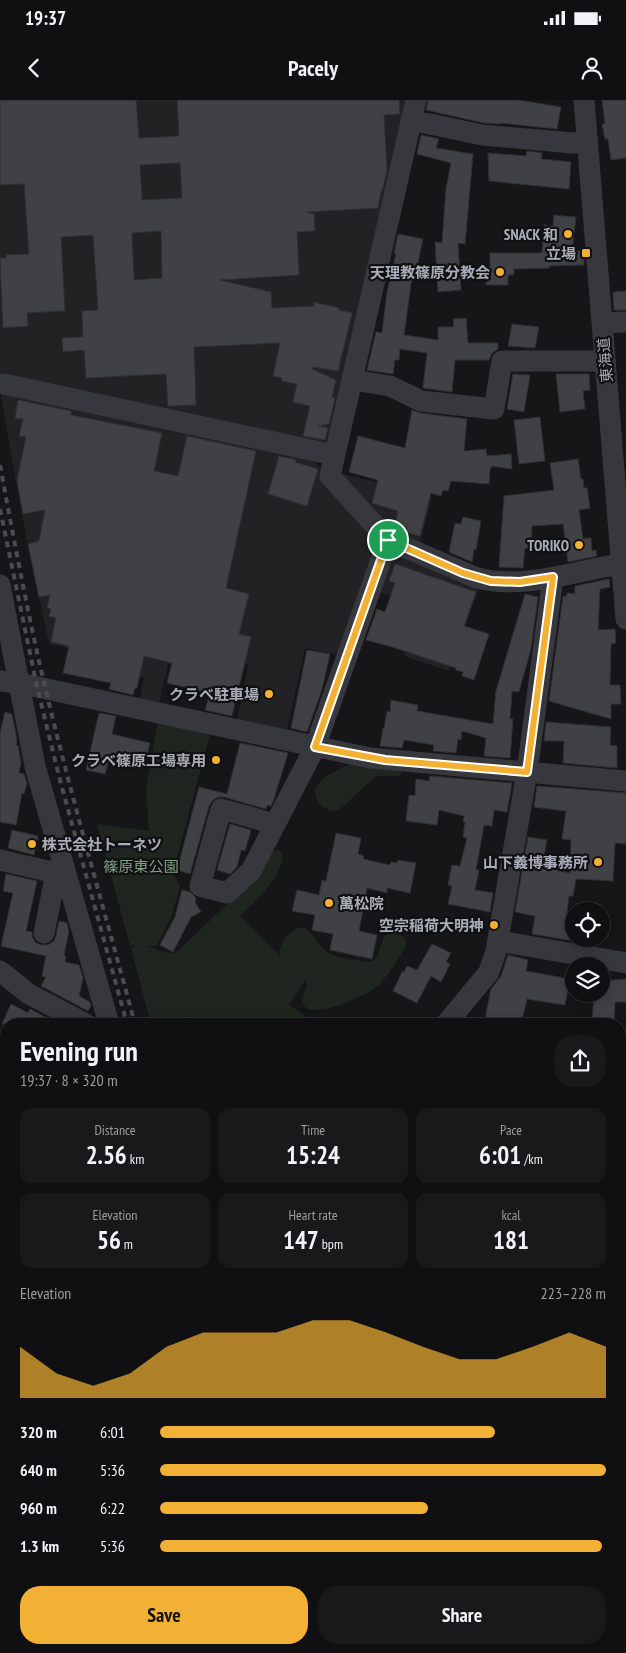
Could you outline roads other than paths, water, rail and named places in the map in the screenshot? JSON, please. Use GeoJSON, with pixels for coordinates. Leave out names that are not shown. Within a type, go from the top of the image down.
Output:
{"type":"FeatureCollection","features":[{"type":"Feature","properties":{"kind":"street","name":"東海道"},"geometry":{"type":"LineString","coordinates":[[584,100],[605,361],[619,445],[621,564],[626,619]]}},
{"type":"Feature","properties":{"kind":"street"},"geometry":{"type":"LineString","coordinates":[[587,142],[573,143],[482,135],[413,110],[330,476],[388,540],[463,573],[491,581],[520,582],[621,564]]}},
{"type":"Feature","properties":{"kind":"street"},"geometry":{"type":"LineString","coordinates":[[602,324],[626,322]]}},
{"type":"Feature","properties":{"kind":"street"},"geometry":{"type":"LineString","coordinates":[[352,380],[390,386],[421,401],[494,409],[502,361],[605,361]]}},
{"type":"Feature","properties":{"kind":"street"},"geometry":{"type":"LineString","coordinates":[[4,384],[334,456]]}},
{"type":"Feature","properties":{"kind":"street"},"geometry":{"type":"LineString","coordinates":[[275,824],[315,747],[388,540]]}},
{"type":"Feature","properties":{"kind":"street"},"geometry":{"type":"LineString","coordinates":[[451,1018],[489,972],[494,962],[527,772],[553,577]]}},
{"type":"Feature","properties":{"kind":"street"},"geometry":{"type":"LineString","coordinates":[[0,585],[6,685],[35,766],[61,871],[106,1018]]}},
{"type":"Feature","properties":{"kind":"street"},"geometry":{"type":"LineString","coordinates":[[6,685],[385,760],[626,781]]}},
{"type":"Feature","properties":{"kind":"street"},"geometry":{"type":"LineString","coordinates":[[0,860],[61,871]]}},
{"type":"Feature","properties":{"kind":"street"},"geometry":{"type":"LineString","coordinates":[[44,933],[61,871]]}},
{"type":"Feature","properties":{"kind":"street"},"geometry":{"type":"LineString","coordinates":[[498,941],[626,962]]}},
{"type":"Feature","properties":{"kind":"street"},"geometry":{"type":"LineString","coordinates":[[0,972],[33,996],[75,1018]]}},
{"type":"Feature","properties":{"kind":"railway"},"geometry":{"type":"LineString","coordinates":[[0,465],[27,606],[56,733],[133,1018]]}},
{"type":"Feature","properties":{"kind":"railway"},"geometry":{"type":"LineString","coordinates":[[0,509],[37,687],[61,784],[125,1018]]}},
{"type":"Feature","properties":{"kind":"place","name":"SNACK 和"},"geometry":{"type":"Point","coordinates":[568,234]}},
{"type":"Feature","properties":{"kind":"place","name":"立場"},"geometry":{"type":"Point","coordinates":[586,253]}},
{"type":"Feature","properties":{"kind":"place","name":"天理教篠原分教会"},"geometry":{"type":"Point","coordinates":[500,272]}},
{"type":"Feature","properties":{"kind":"place","name":"TORIKO"},"geometry":{"type":"Point","coordinates":[579,545]}},
{"type":"Feature","properties":{"kind":"place","name":"クラベ駐車場"},"geometry":{"type":"Point","coordinates":[269,694]}},
{"type":"Feature","properties":{"kind":"place","name":"クラベ篠原工場専用"},"geometry":{"type":"Point","coordinates":[216,760]}},
{"type":"Feature","properties":{"kind":"place","name":"株式会社トーネツ"},"geometry":{"type":"Point","coordinates":[32,844]}},
{"type":"Feature","properties":{"kind":"place","name":"山下義博事務所"},"geometry":{"type":"Point","coordinates":[598,862]}},
{"type":"Feature","properties":{"kind":"place","name":"萬松院"},"geometry":{"type":"Point","coordinates":[329,903]}},
{"type":"Feature","properties":{"kind":"place","name":"空宗稲荷大明神"},"geometry":{"type":"Point","coordinates":[494,925]}},
{"type":"Feature","properties":{"kind":"park label","name":"篠原東公園"},"geometry":{"type":"Point","coordinates":[141,866]}}]}
